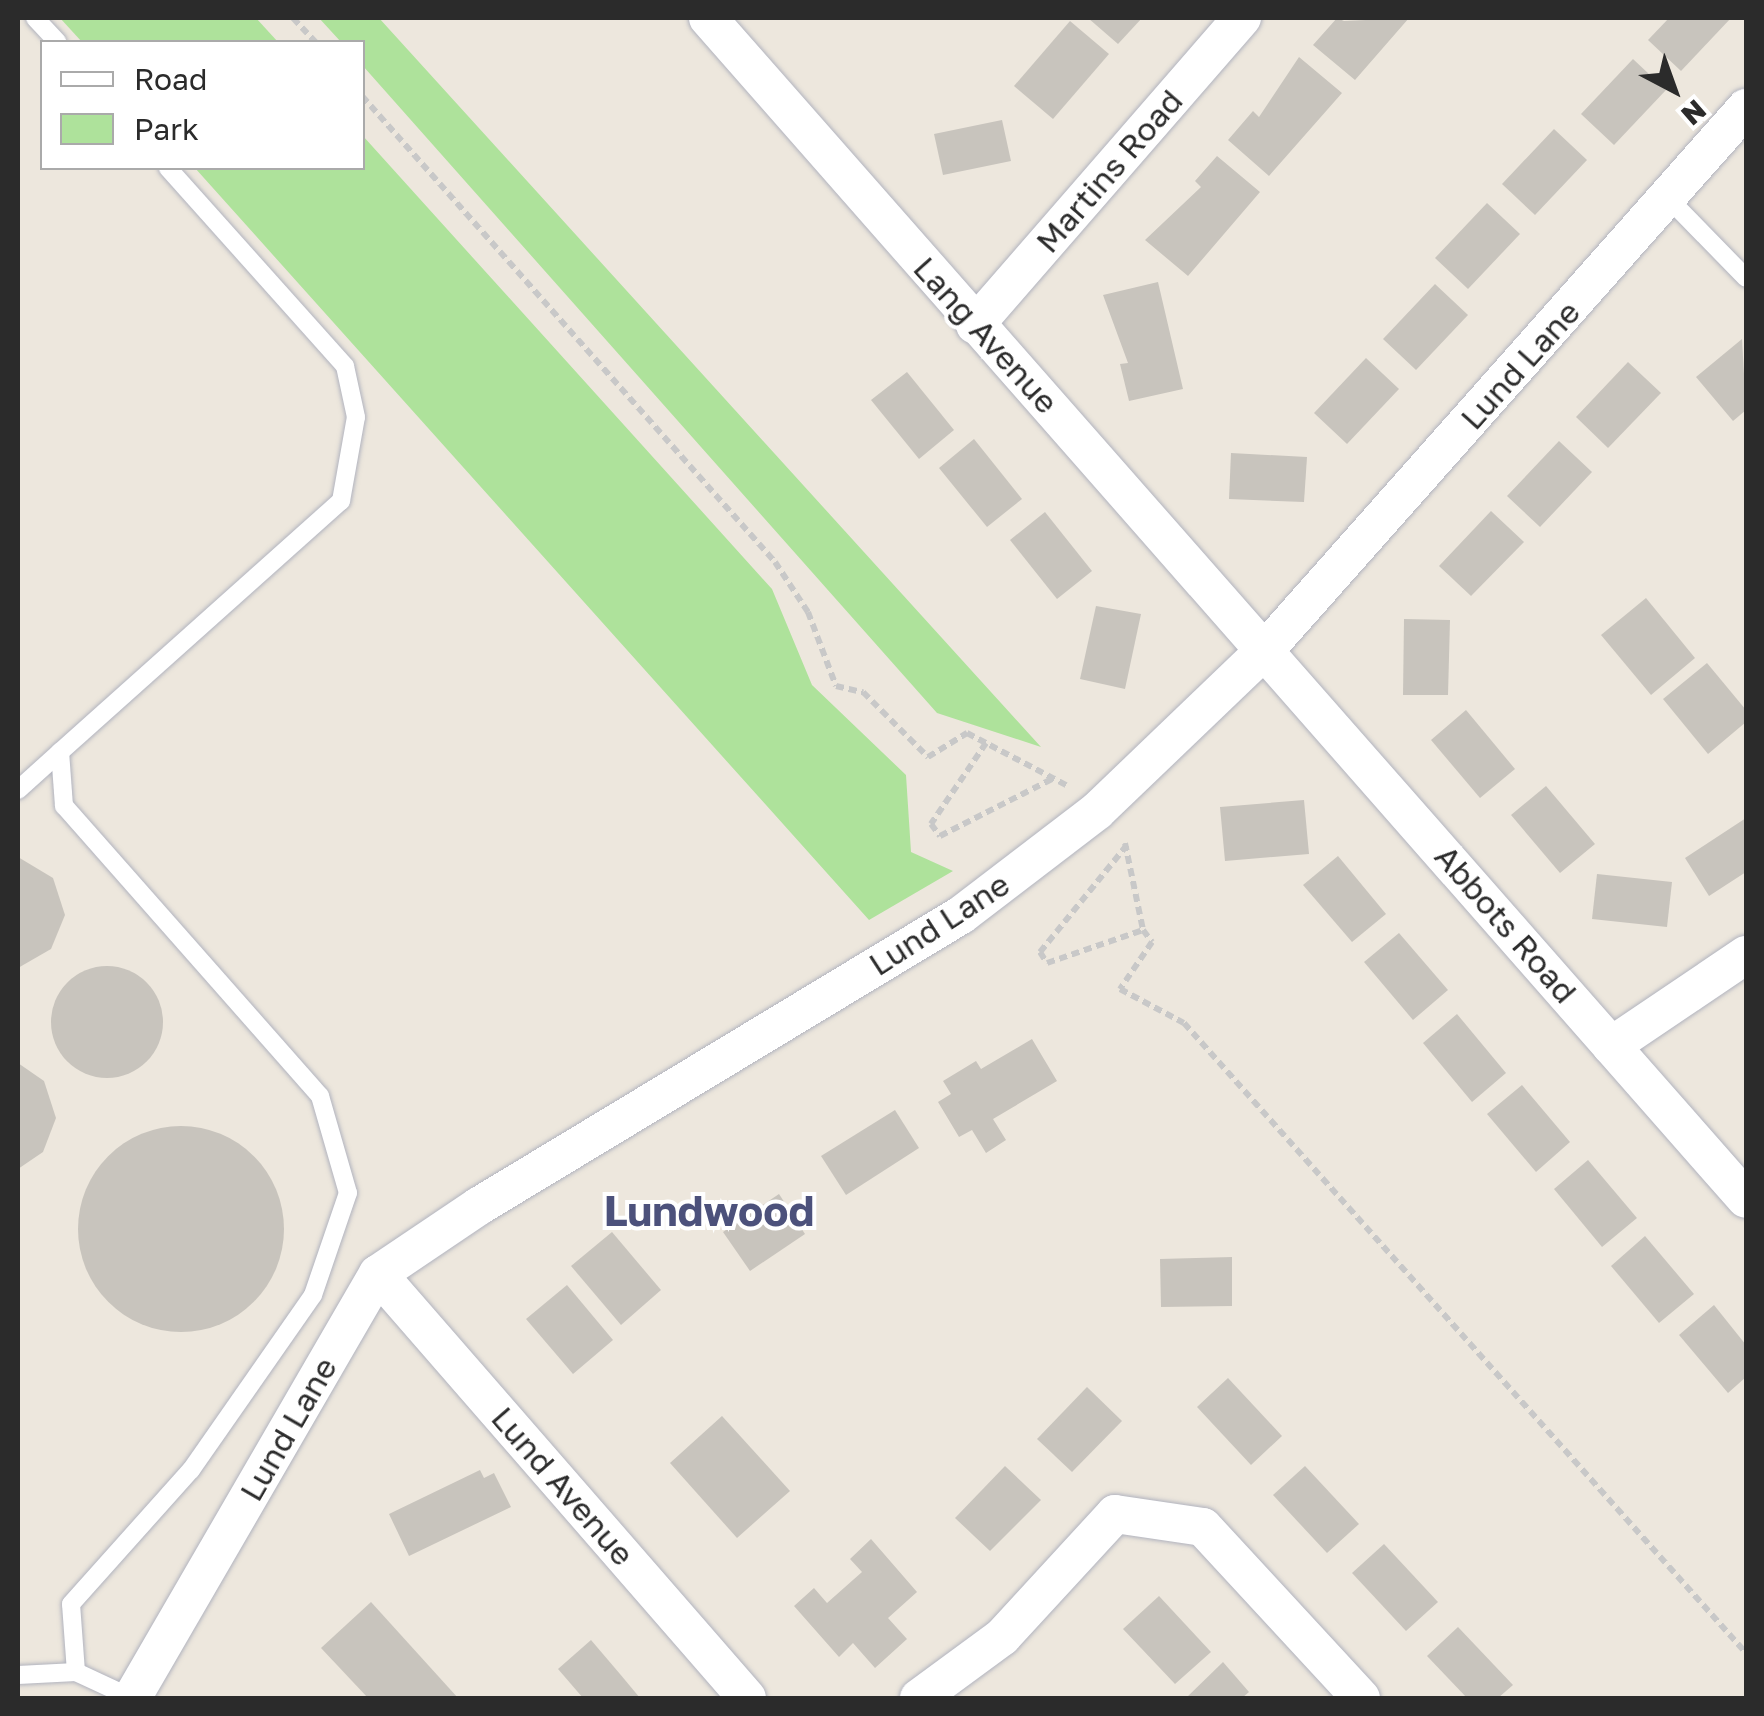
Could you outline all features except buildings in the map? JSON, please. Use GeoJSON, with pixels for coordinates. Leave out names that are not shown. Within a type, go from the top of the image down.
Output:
{"type":"FeatureCollection","features":[{"type":"Feature","properties":{"kind":"street","name":"Lang Avenue"},"geometry":{"type":"LineString","coordinates":[[708,18],[976,325],[1267,648]]}},
{"type":"Feature","properties":{"kind":"street","name":"Martins Road"},"geometry":{"type":"LineString","coordinates":[[976,325],[1242,18]]}},
{"type":"Feature","properties":{"kind":"street","name":"Lund Lane"},"geometry":{"type":"LineString","coordinates":[[132,1698],[378,1274],[479,1206],[961,915],[1097,811],[1267,648],[1746,108]]}},
{"type":"Feature","properties":{"kind":"street","name":"Abbots Road"},"geometry":{"type":"LineString","coordinates":[[1267,648],[1746,1198]]}},
{"type":"Feature","properties":{"kind":"street"},"geometry":{"type":"LineString","coordinates":[[1611,1046],[1746,956]]}},
{"type":"Feature","properties":{"kind":"street","name":"Lund Avenue"},"geometry":{"type":"LineString","coordinates":[[378,1274],[746,1698]]}},
{"type":"Feature","properties":{"kind":"street"},"geometry":{"type":"LineString","coordinates":[[919,1698],[1002,1637],[1115,1514],[1203,1527],[1361,1698]]}},
{"type":"Feature","properties":{"kind":"lane"},"geometry":{"type":"LineString","coordinates":[[34,18],[55,40]]}},
{"type":"Feature","properties":{"kind":"lane"},"geometry":{"type":"LineString","coordinates":[[18,790],[342,500],[356,418],[345,366],[170,170]]}},
{"type":"Feature","properties":{"kind":"lane"},"geometry":{"type":"LineString","coordinates":[[1669,199],[1746,278]]}},
{"type":"Feature","properties":{"kind":"lane"},"geometry":{"type":"LineString","coordinates":[[60,752],[64,806],[320,1096],[348,1193],[314,1295],[191,1470],[71,1604],[76,1672]]}},
{"type":"Feature","properties":{"kind":"lane"},"geometry":{"type":"LineString","coordinates":[[18,1675],[76,1672],[132,1698]]}},
{"type":"Feature","properties":{"kind":"path"},"geometry":{"type":"LineString","coordinates":[[293,18],[313,40]]}},
{"type":"Feature","properties":{"kind":"path"},"geometry":{"type":"LineString","coordinates":[[365,99],[775,562],[808,612],[836,686],[863,692],[928,757],[967,733],[1057,777],[940,836],[930,824],[986,743]]}},
{"type":"Feature","properties":{"kind":"path"},"geometry":{"type":"LineString","coordinates":[[1143,930],[1047,963],[1040,952],[1127,846],[1143,930],[1152,942],[1120,989],[1184,1023],[1746,1653]]}},
{"type":"Feature","properties":{"kind":"green space"},"geometry":{"type":"Polygon","coordinates":[[[60,18],[256,18],[276,40],[80,40],[60,18]]]}},
{"type":"Feature","properties":{"kind":"green space"},"geometry":{"type":"Polygon","coordinates":[[[319,18],[379,18],[1041,747],[937,713],[365,68],[365,40],[339,40],[319,18]]]}},
{"type":"Feature","properties":{"kind":"green space"},"geometry":{"type":"Polygon","coordinates":[[[365,138],[772,589],[812,685],[906,775],[911,852],[953,871],[869,920],[197,170],[365,170],[365,138]]]}},
{"type":"Feature","properties":{"kind":"district","name":"Lundwood"},"geometry":{"type":"Point","coordinates":[709,1210]}}]}
